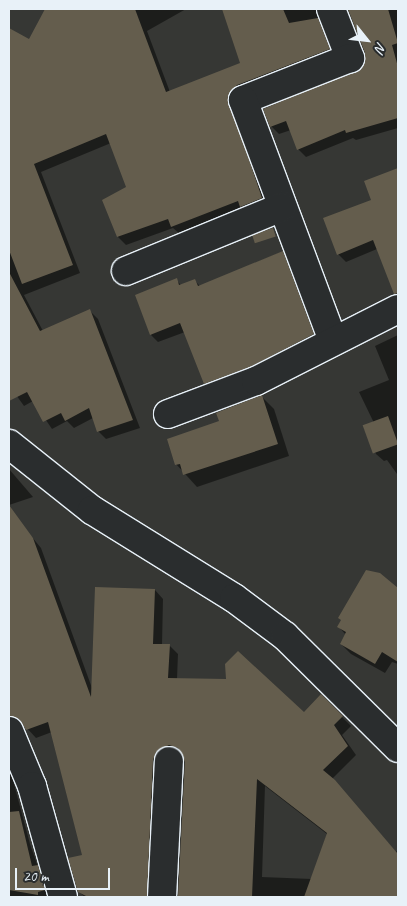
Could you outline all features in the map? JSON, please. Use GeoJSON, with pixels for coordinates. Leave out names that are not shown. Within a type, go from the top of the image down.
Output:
{"type":"FeatureCollection","features":[{"type":"Feature","properties":{"kind":"street"},"geometry":{"type":"LineString","coordinates":[[331,9],[350,58],[243,100],[333,341]]}},
{"type":"Feature","properties":{"kind":"street"},"geometry":{"type":"LineString","coordinates":[[126,271],[282,207]]}},
{"type":"Feature","properties":{"kind":"street"},"geometry":{"type":"LineString","coordinates":[[168,414],[256,382],[398,308]]}},
{"type":"Feature","properties":{"kind":"street"},"geometry":{"type":"LineString","coordinates":[[9,444],[92,510],[234,598],[284,636],[398,748]]}},
{"type":"Feature","properties":{"kind":"street"},"geometry":{"type":"LineString","coordinates":[[9,731],[32,786],[63,897]]}},
{"type":"Feature","properties":{"kind":"street"},"geometry":{"type":"LineString","coordinates":[[162,897],[169,760]]}},
{"type":"Feature","properties":{"kind":"building"},"geometry":{"type":"Polygon","coordinates":[[[45,9],[135,9],[166,92],[240,63],[222,9],[283,9],[289,23],[318,18],[330,49],[237,85],[228,97],[262,198],[240,207],[238,201],[171,227],[168,219],[117,237],[102,200],[126,187],[106,134],[34,164],[73,265],[22,284],[9,250],[9,28],[29,39],[45,9]]]}},
{"type":"Feature","properties":{"kind":"building"},"geometry":{"type":"Polygon","coordinates":[[[348,9],[388,9],[398,43],[392,45],[398,67],[398,118],[346,133],[345,130],[297,150],[286,121],[270,127],[263,109],[362,68],[365,53],[348,9]]]}},
{"type":"Feature","properties":{"kind":"building"},"geometry":{"type":"Polygon","coordinates":[[[398,168],[398,293],[394,294],[373,240],[337,255],[323,218],[371,200],[364,181],[398,168]]]}},
{"type":"Feature","properties":{"kind":"building"},"geometry":{"type":"Polygon","coordinates":[[[273,228],[276,237],[255,243],[252,235],[273,228]]]}},
{"type":"Feature","properties":{"kind":"building"},"geometry":{"type":"Polygon","coordinates":[[[283,251],[314,334],[250,367],[204,384],[180,323],[150,335],[135,295],[177,278],[179,285],[195,279],[198,286],[283,251]]]}},
{"type":"Feature","properties":{"kind":"building"},"geometry":{"type":"Polygon","coordinates":[[[9,272],[40,331],[90,309],[133,420],[97,432],[89,408],[65,421],[61,413],[43,422],[27,392],[9,401],[9,272]]]}},
{"type":"Feature","properties":{"kind":"building"},"geometry":{"type":"Polygon","coordinates":[[[262,395],[278,444],[183,475],[180,464],[175,465],[167,439],[219,421],[216,413],[262,395]]]}},
{"type":"Feature","properties":{"kind":"building"},"geometry":{"type":"Polygon","coordinates":[[[388,416],[398,444],[373,453],[363,425],[388,416]]]}},
{"type":"Feature","properties":{"kind":"building"},"geometry":{"type":"Polygon","coordinates":[[[9,505],[33,538],[91,697],[95,587],[155,589],[153,644],[170,644],[168,678],[226,679],[225,664],[238,651],[304,712],[321,694],[343,716],[334,725],[348,746],[323,770],[335,780],[398,854],[398,897],[304,897],[327,833],[257,779],[252,897],[178,897],[185,762],[178,748],[169,745],[156,752],[153,760],[147,897],[88,897],[78,892],[68,858],[82,855],[48,722],[26,730],[19,719],[9,716],[9,505]]]}},
{"type":"Feature","properties":{"kind":"building"},"geometry":{"type":"Polygon","coordinates":[[[366,570],[380,573],[398,588],[398,662],[382,652],[375,664],[340,644],[346,632],[337,627],[341,620],[338,618],[366,570]]]}},
{"type":"Feature","properties":{"kind":"building"},"geometry":{"type":"Polygon","coordinates":[[[19,811],[32,866],[38,865],[45,890],[38,892],[38,895],[9,890],[9,812],[19,811]]]}}]}
